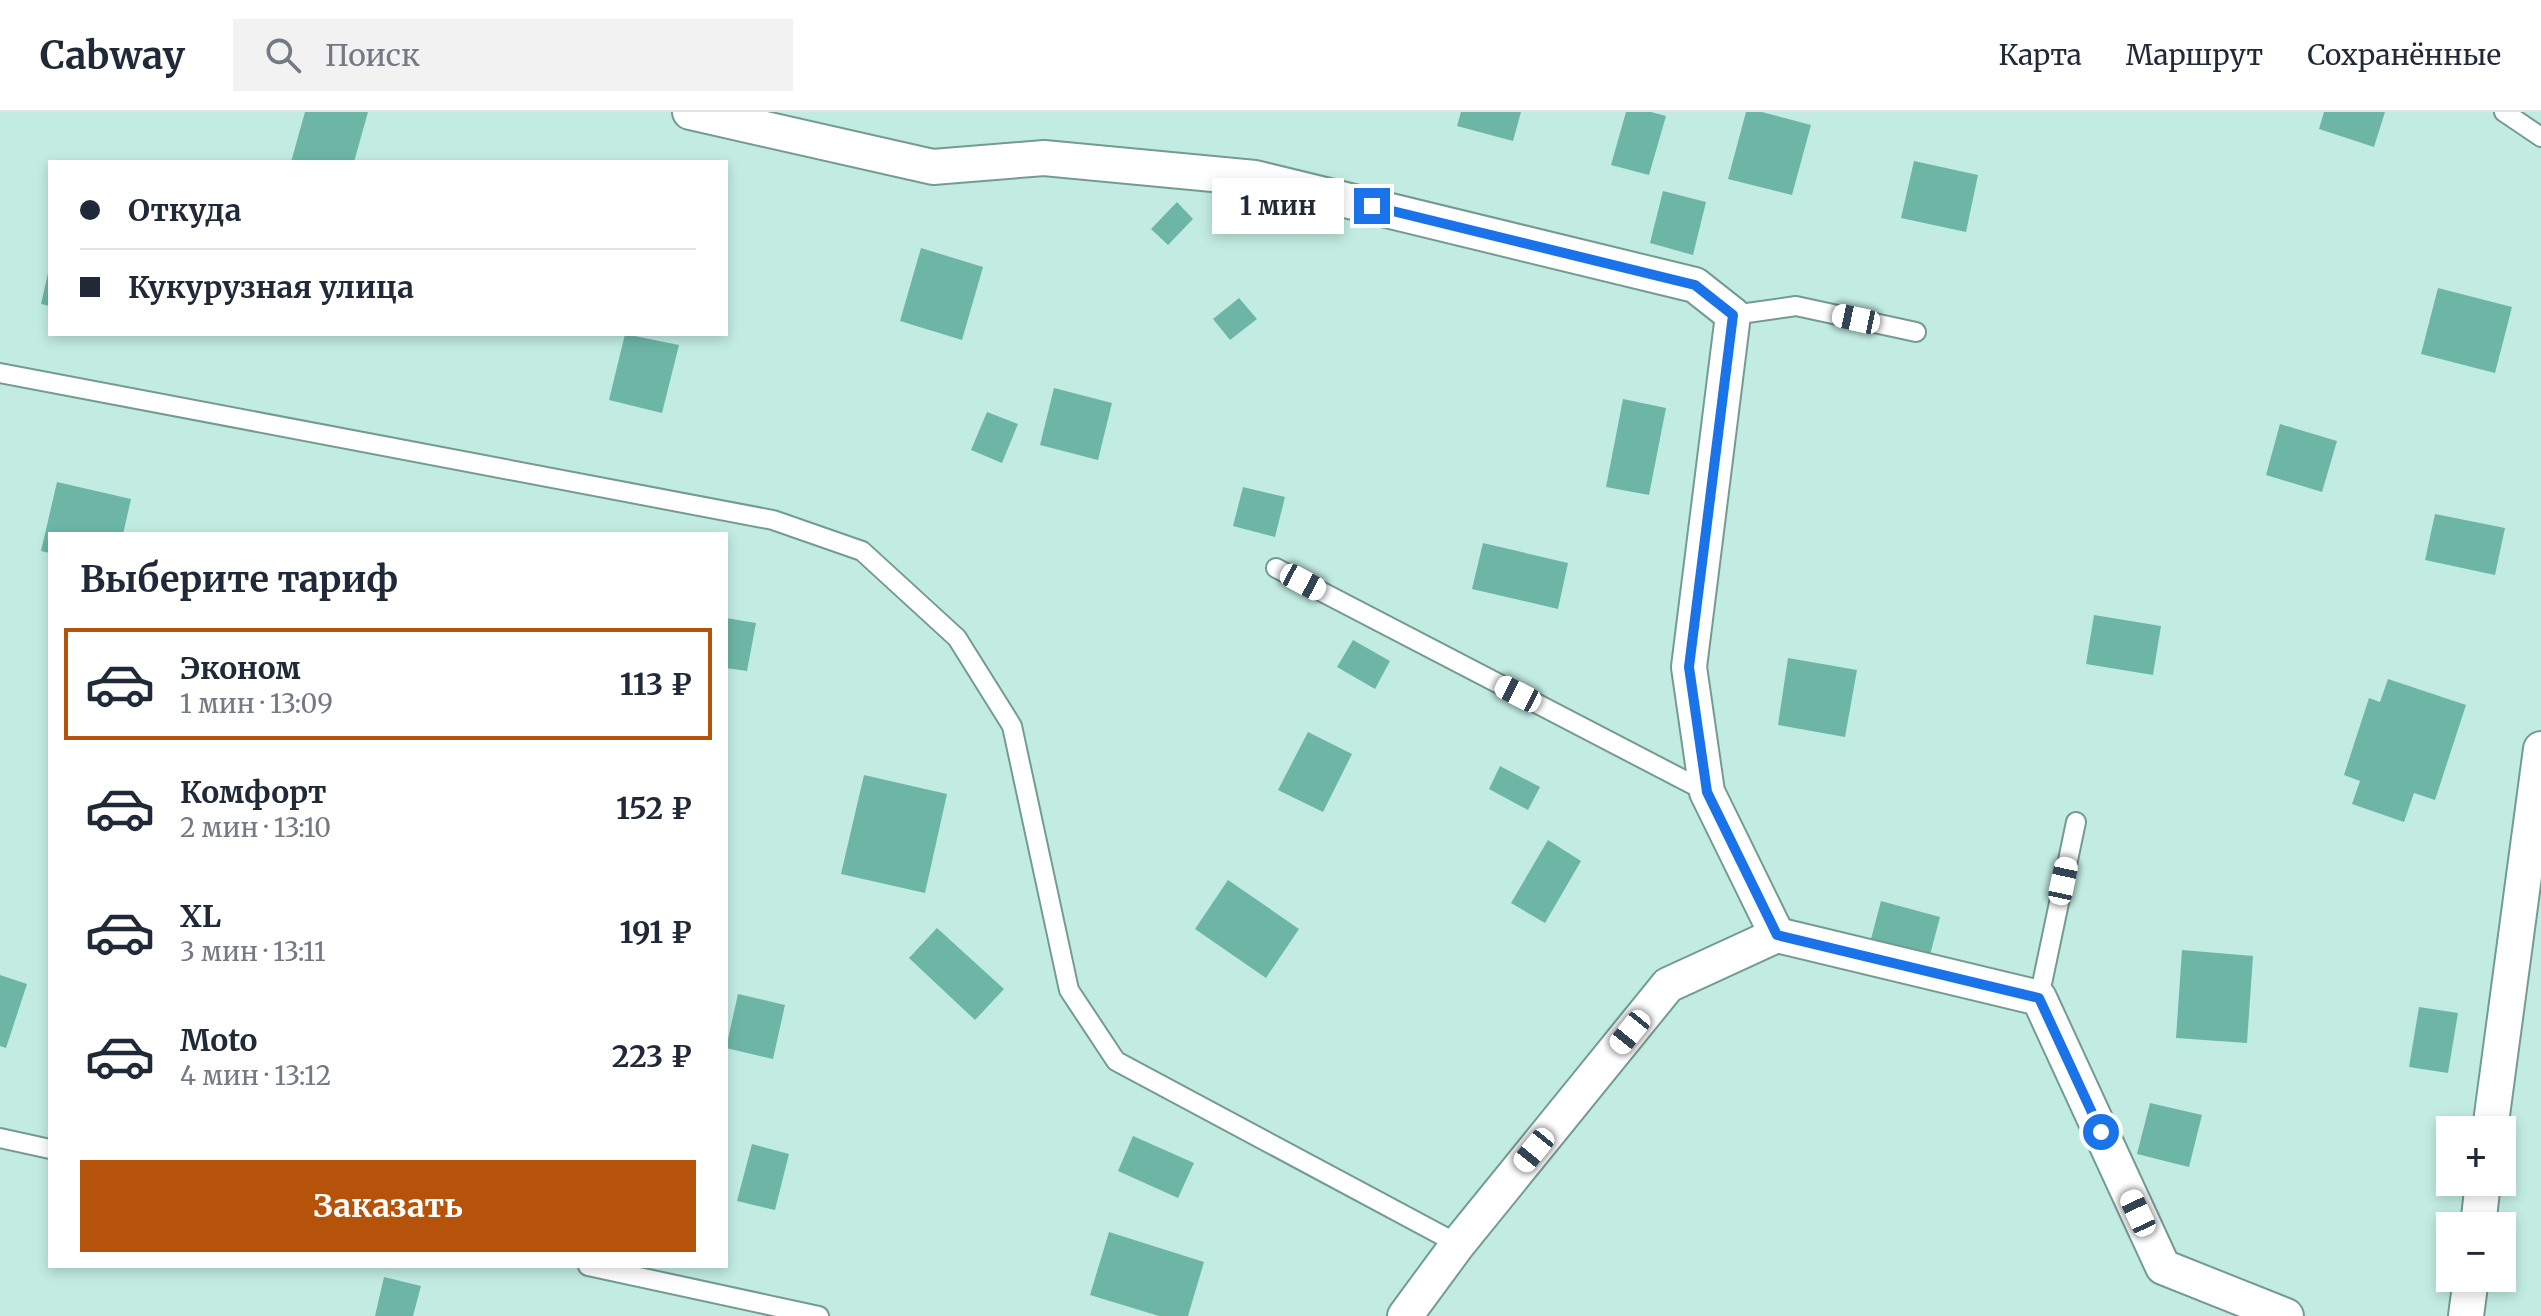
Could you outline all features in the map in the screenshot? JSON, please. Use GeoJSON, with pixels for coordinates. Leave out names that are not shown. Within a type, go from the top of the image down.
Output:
{"type":"FeatureCollection","features":[{"type":"Feature","properties":{"kind":"street"},"geometry":{"type":"LineString","coordinates":[[690,112],[933,167],[1044,158],[1255,178],[1695,285],[1733,315],[1689,667],[1707,792],[1777,935]]}},
{"type":"Feature","properties":{"kind":"street"},"geometry":{"type":"LineString","coordinates":[[2492,1116],[2541,749]]}},
{"type":"Feature","properties":{"kind":"street"},"geometry":{"type":"LineString","coordinates":[[1405,1316],[1458,1244],[1668,985],[1777,935],[2039,998],[2163,1267],[2286,1316]]}},
{"type":"Feature","properties":{"kind":"street"},"geometry":{"type":"LineString","coordinates":[[2466,1316],[2469,1292]]}},
{"type":"Feature","properties":{"kind":"lane"},"geometry":{"type":"LineString","coordinates":[[2504,112],[2541,137]]}},
{"type":"Feature","properties":{"kind":"lane"},"geometry":{"type":"LineString","coordinates":[[1733,315],[1796,306],[1916,332]]}},
{"type":"Feature","properties":{"kind":"lane"},"geometry":{"type":"LineString","coordinates":[[0,373],[773,520],[862,551],[957,638],[1012,726],[1069,990],[1116,1061],[1458,1244]]}},
{"type":"Feature","properties":{"kind":"lane"},"geometry":{"type":"LineString","coordinates":[[1276,568],[1707,792]]}},
{"type":"Feature","properties":{"kind":"lane"},"geometry":{"type":"LineString","coordinates":[[2039,998],[2076,822]]}},
{"type":"Feature","properties":{"kind":"lane"},"geometry":{"type":"LineString","coordinates":[[0,1138],[48,1149]]}},
{"type":"Feature","properties":{"kind":"lane"},"geometry":{"type":"LineString","coordinates":[[597,1268],[819,1316]]}},
{"type":"Feature","properties":{"kind":"building"},"geometry":{"type":"Polygon","coordinates":[[[305,112],[368,112],[355,160],[292,160],[305,112]]]}},
{"type":"Feature","properties":{"kind":"building"},"geometry":{"type":"Polygon","coordinates":[[[1461,112],[1521,112],[1513,141],[1457,126],[1461,112]]]}},
{"type":"Feature","properties":{"kind":"building"},"geometry":{"type":"Polygon","coordinates":[[[1626,112],[1651,112],[1666,116],[1649,175],[1611,165],[1626,112]]]}},
{"type":"Feature","properties":{"kind":"building"},"geometry":{"type":"Polygon","coordinates":[[[1746,112],[1762,112],[1811,125],[1792,195],[1728,179],[1746,112]]]}},
{"type":"Feature","properties":{"kind":"building"},"geometry":{"type":"Polygon","coordinates":[[[2324,112],[2385,112],[2374,147],[2319,129],[2324,112]]]}},
{"type":"Feature","properties":{"kind":"building"},"geometry":{"type":"Polygon","coordinates":[[[1914,161],[1978,175],[1966,232],[1901,218],[1914,161]]]}},
{"type":"Feature","properties":{"kind":"building"},"geometry":{"type":"Polygon","coordinates":[[[1663,191],[1706,202],[1693,255],[1650,243],[1663,191]]]}},
{"type":"Feature","properties":{"kind":"building"},"geometry":{"type":"Polygon","coordinates":[[[1177,202],[1193,219],[1168,245],[1151,229],[1177,202]]]}},
{"type":"Feature","properties":{"kind":"building"},"geometry":{"type":"Polygon","coordinates":[[[921,248],[983,267],[962,340],[900,321],[921,248]]]}},
{"type":"Feature","properties":{"kind":"building"},"geometry":{"type":"Polygon","coordinates":[[[48,273],[48,306],[41,304],[48,273]]]}},
{"type":"Feature","properties":{"kind":"building"},"geometry":{"type":"Polygon","coordinates":[[[2438,288],[2512,307],[2495,373],[2421,354],[2438,288]]]}},
{"type":"Feature","properties":{"kind":"building"},"geometry":{"type":"Polygon","coordinates":[[[1239,298],[1257,319],[1230,340],[1213,319],[1239,298]]]}},
{"type":"Feature","properties":{"kind":"building"},"geometry":{"type":"Polygon","coordinates":[[[625,336],[679,345],[662,413],[609,400],[625,336]]]}},
{"type":"Feature","properties":{"kind":"building"},"geometry":{"type":"Polygon","coordinates":[[[1054,388],[1112,403],[1098,460],[1040,445],[1054,388]]]}},
{"type":"Feature","properties":{"kind":"building"},"geometry":{"type":"Polygon","coordinates":[[[1623,399],[1666,408],[1649,495],[1606,487],[1623,399]]]}},
{"type":"Feature","properties":{"kind":"building"},"geometry":{"type":"Polygon","coordinates":[[[987,412],[1018,424],[1002,463],[971,450],[987,412]]]}},
{"type":"Feature","properties":{"kind":"building"},"geometry":{"type":"Polygon","coordinates":[[[2280,424],[2337,441],[2322,492],[2266,475],[2280,424]]]}},
{"type":"Feature","properties":{"kind":"building"},"geometry":{"type":"Polygon","coordinates":[[[57,482],[131,499],[123,532],[48,532],[48,553],[41,551],[57,482]]]}},
{"type":"Feature","properties":{"kind":"building"},"geometry":{"type":"Polygon","coordinates":[[[1243,487],[1285,497],[1275,537],[1233,526],[1243,487]]]}},
{"type":"Feature","properties":{"kind":"building"},"geometry":{"type":"Polygon","coordinates":[[[2435,514],[2505,528],[2495,575],[2425,560],[2435,514]]]}},
{"type":"Feature","properties":{"kind":"building"},"geometry":{"type":"Polygon","coordinates":[[[1483,543],[1568,563],[1558,609],[1472,589],[1483,543]]]}},
{"type":"Feature","properties":{"kind":"building"},"geometry":{"type":"Polygon","coordinates":[[[2094,615],[2161,626],[2153,675],[2086,664],[2094,615]]]}},
{"type":"Feature","properties":{"kind":"building"},"geometry":{"type":"Polygon","coordinates":[[[728,618],[756,623],[747,671],[728,668],[728,618]]]}},
{"type":"Feature","properties":{"kind":"building"},"geometry":{"type":"Polygon","coordinates":[[[1353,640],[1390,661],[1375,689],[1337,667],[1353,640]]]}},
{"type":"Feature","properties":{"kind":"building"},"geometry":{"type":"Polygon","coordinates":[[[1788,658],[1857,670],[1845,737],[1778,725],[1788,658]]]}},
{"type":"Feature","properties":{"kind":"building"},"geometry":{"type":"Polygon","coordinates":[[[2388,679],[2466,705],[2435,800],[2414,793],[2404,822],[2352,804],[2360,781],[2344,775],[2369,698],[2380,702],[2388,679]]]}},
{"type":"Feature","properties":{"kind":"building"},"geometry":{"type":"Polygon","coordinates":[[[1308,732],[1352,754],[1323,812],[1278,790],[1308,732]]]}},
{"type":"Feature","properties":{"kind":"building"},"geometry":{"type":"Polygon","coordinates":[[[1500,766],[1540,787],[1528,810],[1489,789],[1500,766]]]}},
{"type":"Feature","properties":{"kind":"building"},"geometry":{"type":"Polygon","coordinates":[[[864,775],[947,794],[925,893],[841,874],[864,775]]]}},
{"type":"Feature","properties":{"kind":"building"},"geometry":{"type":"Polygon","coordinates":[[[1548,840],[1581,861],[1545,923],[1511,903],[1548,840]]]}},
{"type":"Feature","properties":{"kind":"building"},"geometry":{"type":"Polygon","coordinates":[[[1228,880],[1299,929],[1266,978],[1195,929],[1228,880]]]}},
{"type":"Feature","properties":{"kind":"building"},"geometry":{"type":"Polygon","coordinates":[[[1881,901],[1940,917],[1930,955],[1871,939],[1881,901]]]}},
{"type":"Feature","properties":{"kind":"building"},"geometry":{"type":"Polygon","coordinates":[[[937,928],[1004,989],[975,1020],[909,958],[937,928]]]}},
{"type":"Feature","properties":{"kind":"building"},"geometry":{"type":"Polygon","coordinates":[[[2182,950],[2253,956],[2247,1043],[2176,1038],[2182,950]]]}},
{"type":"Feature","properties":{"kind":"building"},"geometry":{"type":"Polygon","coordinates":[[[0,975],[27,984],[6,1048],[0,1046],[0,975]]]}},
{"type":"Feature","properties":{"kind":"building"},"geometry":{"type":"Polygon","coordinates":[[[738,994],[785,1005],[773,1059],[728,1048],[738,994]]]}},
{"type":"Feature","properties":{"kind":"building"},"geometry":{"type":"Polygon","coordinates":[[[2419,1007],[2458,1013],[2448,1073],[2409,1067],[2419,1007]]]}},
{"type":"Feature","properties":{"kind":"building"},"geometry":{"type":"Polygon","coordinates":[[[2150,1103],[2202,1115],[2189,1167],[2137,1154],[2150,1103]]]}},
{"type":"Feature","properties":{"kind":"building"},"geometry":{"type":"Polygon","coordinates":[[[1133,1136],[1194,1163],[1178,1198],[1118,1171],[1133,1136]]]}},
{"type":"Feature","properties":{"kind":"building"},"geometry":{"type":"Polygon","coordinates":[[[752,1144],[789,1154],[775,1210],[737,1201],[752,1144]]]}},
{"type":"Feature","properties":{"kind":"building"},"geometry":{"type":"Polygon","coordinates":[[[1109,1232],[1204,1262],[1188,1316],[1159,1316],[1090,1295],[1109,1232]]]}},
{"type":"Feature","properties":{"kind":"building"},"geometry":{"type":"Polygon","coordinates":[[[384,1277],[421,1286],[413,1316],[375,1316],[384,1277]]]}},
{"type":"Feature","properties":{"kind":"route"},"geometry":{"type":"LineString","coordinates":[[1372,206],[1695,285],[1733,315],[1689,667],[1707,792],[1777,935],[2039,998],[2101,1132]]}}]}
